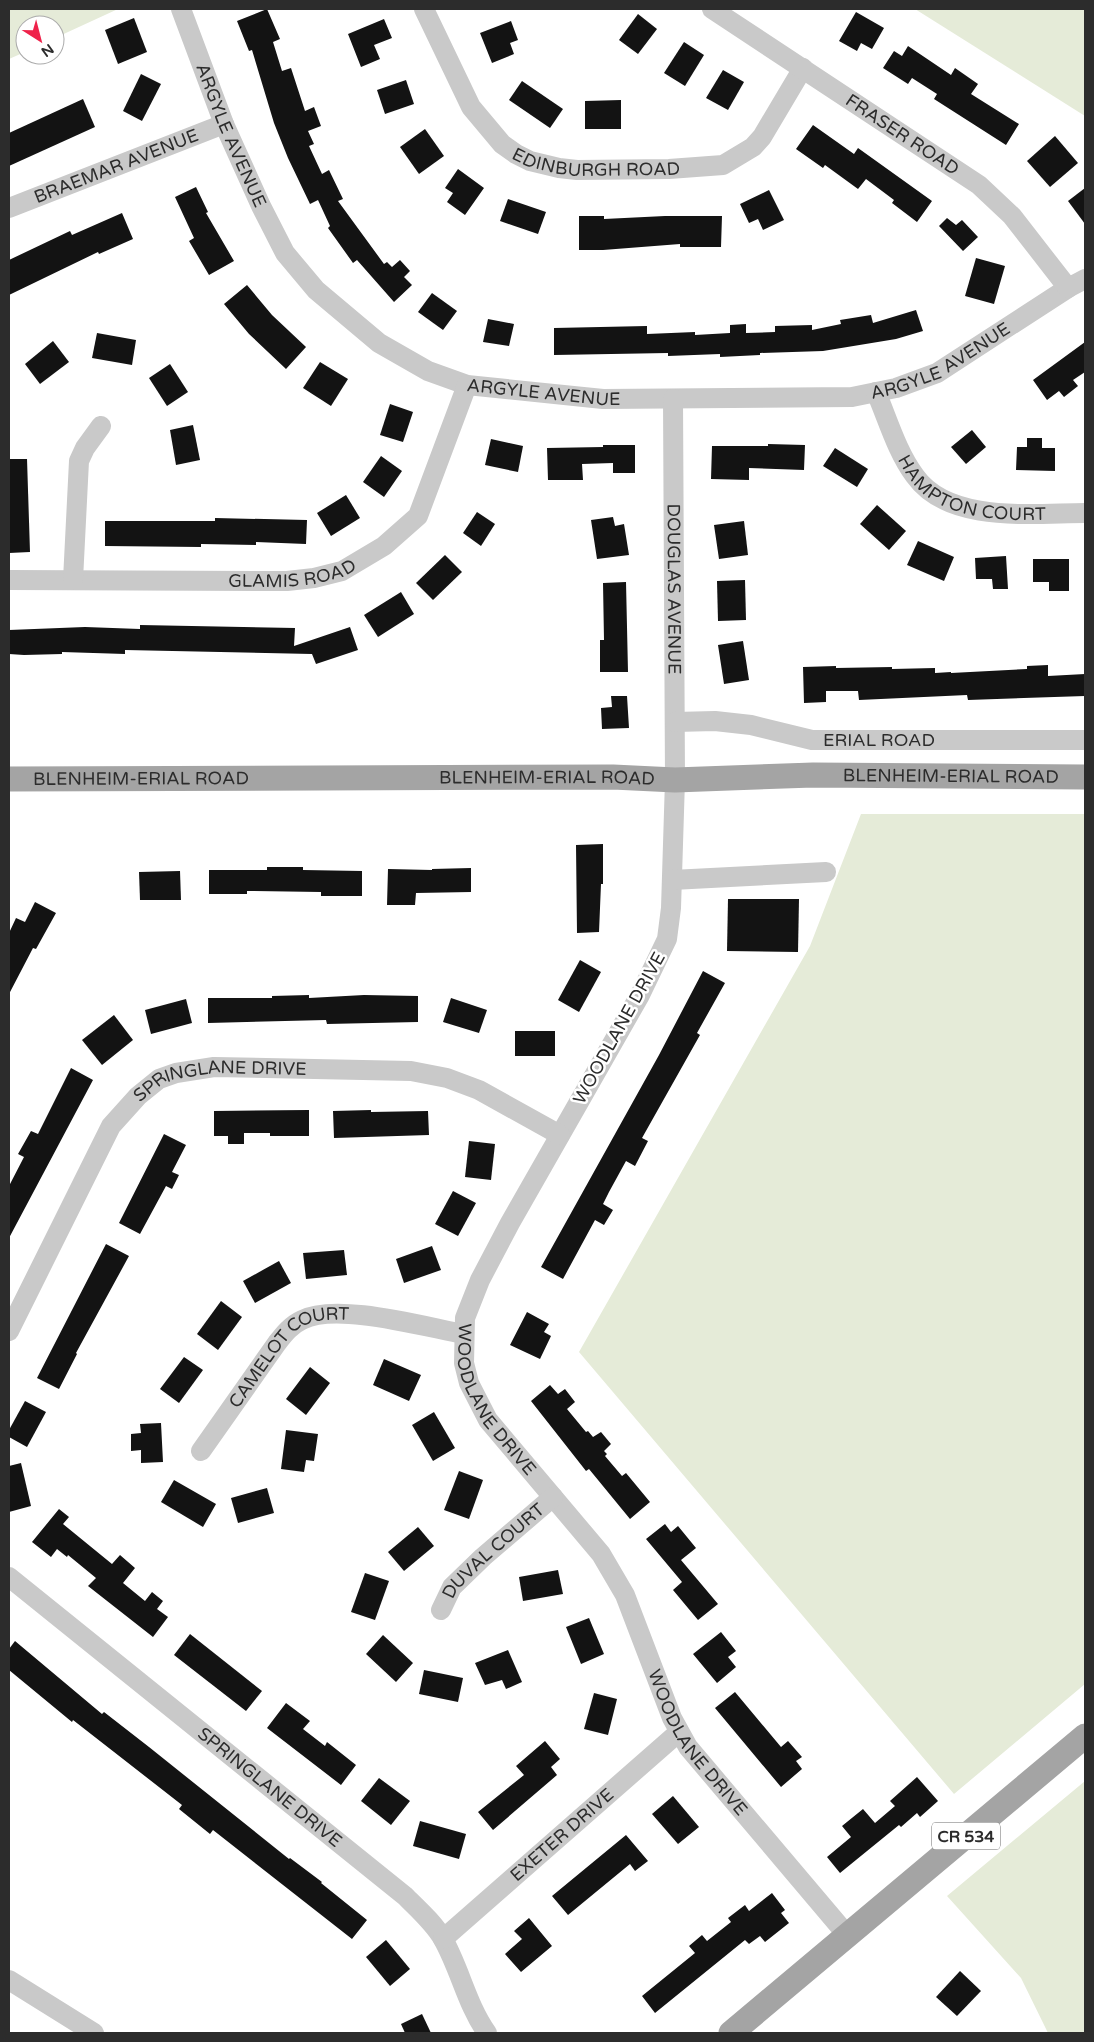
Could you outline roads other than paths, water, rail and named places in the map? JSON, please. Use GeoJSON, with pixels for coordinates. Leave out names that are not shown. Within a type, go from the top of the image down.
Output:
{"type":"FeatureCollection","features":[{"type":"Feature","properties":{"kind":"main road","name":"BLENHEIM-ERIAL ROAD"},"geometry":{"type":"LineString","coordinates":[[9,778],[613,777],[675,780],[813,775],[1085,777]]}},
{"type":"Feature","properties":{"kind":"main road","name":"CR 534"},"geometry":{"type":"LineString","coordinates":[[742,2029],[847,1935],[1085,1736]]}},
{"type":"Feature","properties":{"kind":"street","name":"ARGYLE AVENUE"},"geometry":{"type":"LineString","coordinates":[[181,9],[224,124],[261,206],[285,253],[316,290],[380,343],[428,371],[467,385],[603,399],[852,397],[896,388],[937,373],[1076,284]]}},
{"type":"Feature","properties":{"kind":"street","name":"EDINBURGH ROAD"},"geometry":{"type":"LineString","coordinates":[[424,9],[471,107],[477,115],[502,144],[516,154],[530,161],[559,168],[577,170],[669,169],[723,165],[753,147],[762,137],[803,68]]}},
{"type":"Feature","properties":{"kind":"street","name":"FRASER ROAD"},"geometry":{"type":"LineString","coordinates":[[712,9],[979,185],[1012,216],[1076,284]]}},
{"type":"Feature","properties":{"kind":"street","name":"BRAEMAR AVENUE"},"geometry":{"type":"LineString","coordinates":[[9,208],[224,124]]}},
{"type":"Feature","properties":{"kind":"street","name":"GLAMIS ROAD"},"geometry":{"type":"LineString","coordinates":[[9,580],[287,581],[314,578],[342,571],[384,546],[418,516],[467,385]]}},
{"type":"Feature","properties":{"kind":"street","name":"HAMPTON COURT"},"geometry":{"type":"LineString","coordinates":[[876,392],[904,458],[916,478],[937,496],[956,504],[987,512],[1085,513]]}},
{"type":"Feature","properties":{"kind":"street","name":"DOUGLAS AVENUE"},"geometry":{"type":"LineString","coordinates":[[673,399],[675,780]]}},
{"type":"Feature","properties":{"kind":"street"},"geometry":{"type":"LineString","coordinates":[[74,580],[78,462],[85,448],[101,426]]}},
{"type":"Feature","properties":{"kind":"street","name":"ERIAL ROAD"},"geometry":{"type":"LineString","coordinates":[[675,722],[715,721],[751,725],[812,740],[1085,740]]}},
{"type":"Feature","properties":{"kind":"street","name":"WOODLANE DRIVE"},"geometry":{"type":"LineString","coordinates":[[675,780],[672,880],[667,939],[640,995],[510,1223],[480,1280],[465,1318],[464,1363],[469,1383],[488,1420],[601,1554],[625,1595],[672,1718],[688,1748],[847,1935]]}},
{"type":"Feature","properties":{"kind":"street"},"geometry":{"type":"LineString","coordinates":[[672,880],[826,872]]}},
{"type":"Feature","properties":{"kind":"street","name":"SPRINGLANE DRIVE"},"geometry":{"type":"LineString","coordinates":[[9,1331],[111,1126],[138,1096],[159,1079],[176,1073],[214,1067],[411,1072],[448,1078],[478,1090],[560,1135]]}},
{"type":"Feature","properties":{"kind":"street","name":"CAMELOT COURT"},"geometry":{"type":"LineString","coordinates":[[201,1451],[277,1343],[289,1328],[300,1320],[331,1313],[371,1317],[464,1334]]}},
{"type":"Feature","properties":{"kind":"street","name":"DUVAL COURT"},"geometry":{"type":"LineString","coordinates":[[441,1610],[452,1587],[483,1557],[553,1497]]}},
{"type":"Feature","properties":{"kind":"street","name":"SPRINGLANE DRIVE"},"geometry":{"type":"LineString","coordinates":[[9,1577],[405,1896],[432,1923],[443,1939],[474,2009],[487,2033]]}},
{"type":"Feature","properties":{"kind":"street","name":"EXETER DRIVE"},"geometry":{"type":"LineString","coordinates":[[443,1939],[679,1732]]}},
{"type":"Feature","properties":{"kind":"street"},"geometry":{"type":"LineString","coordinates":[[9,1980],[94,2033]]}}]}
